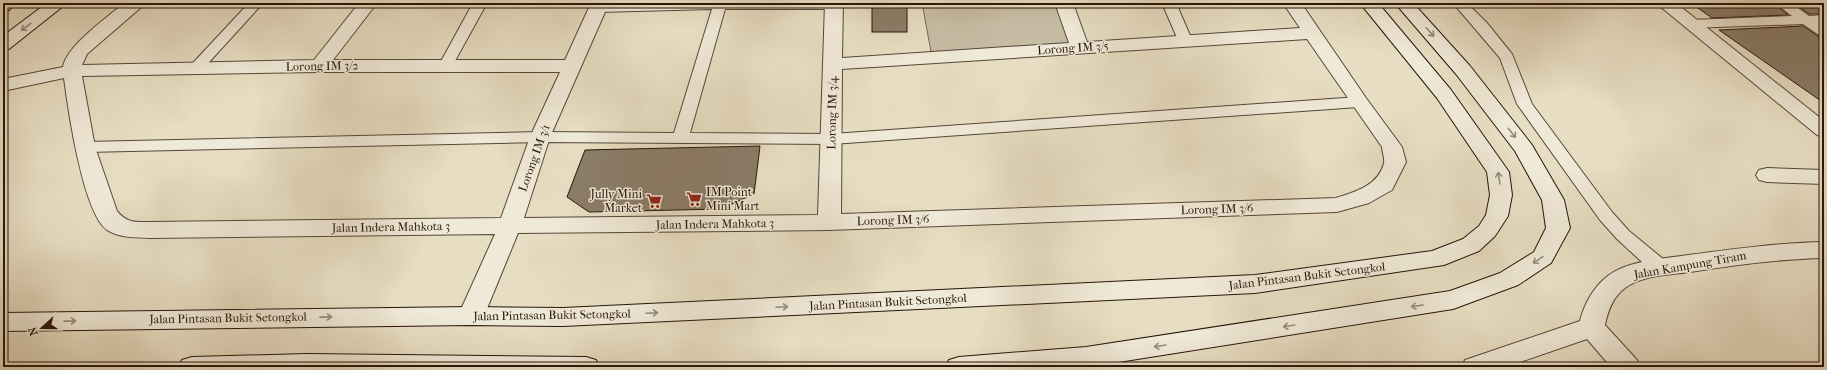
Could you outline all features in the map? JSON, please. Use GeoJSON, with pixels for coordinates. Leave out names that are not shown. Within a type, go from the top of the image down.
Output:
{"type":"FeatureCollection","features":[{"type":"Feature","properties":{"kind":"street"},"geometry":{"type":"LineString","coordinates":[[3,6],[7,3]]}},
{"type":"Feature","properties":{"kind":"street"},"geometry":{"type":"LineString","coordinates":[[72,71],[73,62],[79,51],[131,6],[137,3]]}},
{"type":"Feature","properties":{"kind":"street"},"geometry":{"type":"LineString","coordinates":[[319,66],[368,3]]}},
{"type":"Feature","properties":{"kind":"street"},"geometry":{"type":"LineString","coordinates":[[1064,3],[1080,48]]}},
{"type":"Feature","properties":{"kind":"street","name":"Lorong IM 3/6"},"geometry":{"type":"LineString","coordinates":[[829,222],[1337,205],[1361,198],[1384,186],[1395,162],[1392,147],[1359,102],[1292,3]]}},
{"type":"Feature","properties":{"kind":"street","name":"Jalan Pintasan Bukit Setongkol"},"geometry":{"type":"LineString","coordinates":[[3,322],[471,316],[563,317],[1255,284],[1436,259],[1471,245],[1487,231],[1497,216],[1501,195],[1498,172],[1444,94],[1369,3]]}},
{"type":"Feature","properties":{"kind":"street"},"geometry":{"type":"LineString","coordinates":[[959,367],[1000,366],[1086,357],[1453,300],[1509,279],[1543,257],[1558,228],[1553,200],[1525,149],[1463,70],[1404,3]]}},
{"type":"Feature","properties":{"kind":"street"},"geometry":{"type":"LineString","coordinates":[[1665,3],[1824,131]]}},
{"type":"Feature","properties":{"kind":"street","name":"Lorong IM 3/4"},"geometry":{"type":"LineString","coordinates":[[829,222],[834,64],[834,4]]}},
{"type":"Feature","properties":{"kind":"street","name":"Lorong IM 3/1"},"geometry":{"type":"LineString","coordinates":[[471,316],[510,226],[540,137],[599,5]]}},
{"type":"Feature","properties":{"kind":"street"},"geometry":{"type":"LineString","coordinates":[[3,45],[54,6]]}},
{"type":"Feature","properties":{"kind":"street","name":"Lorong IM 3/5"},"geometry":{"type":"LineString","coordinates":[[834,64],[1185,40],[1312,33]]}},
{"type":"Feature","properties":{"kind":"street","name":"Lorong IM 3/2"},"geometry":{"type":"LineString","coordinates":[[3,85],[72,71],[319,66],[572,66]]}},
{"type":"Feature","properties":{"kind":"street","name":"Jalan Indera Mahkota 3"},"geometry":{"type":"LineString","coordinates":[[72,71],[85,147],[106,214],[116,224],[127,229],[149,230],[829,222]]}},
{"type":"Feature","properties":{"kind":"street"},"geometry":{"type":"LineString","coordinates":[[1767,175],[1824,177]]}},
{"type":"Feature","properties":{"kind":"street","name":"Jalan Kampung Tiram"},"geometry":{"type":"LineString","coordinates":[[1592,327],[1593,316],[1600,300],[1608,288],[1623,278],[1661,268],[1751,254],[1824,250]]}},
{"type":"Feature","properties":{"kind":"street"},"geometry":{"type":"LineString","coordinates":[[1475,367],[1592,327],[1628,367]]}},
{"type":"Feature","properties":{"kind":"street"},"geometry":{"type":"LineString","coordinates":[[192,367],[314,364],[586,367]]}},
{"type":"Feature","properties":{"kind":"lane"},"geometry":{"type":"LineString","coordinates":[[196,68],[256,3]]}},
{"type":"Feature","properties":{"kind":"lane"},"geometry":{"type":"LineString","coordinates":[[446,65],[480,3]]}},
{"type":"Feature","properties":{"kind":"lane"},"geometry":{"type":"LineString","coordinates":[[1169,3],[1185,40]]}},
{"type":"Feature","properties":{"kind":"lane"},"geometry":{"type":"LineString","coordinates":[[1460,3],[1482,26],[1507,57],[1525,104],[1606,216],[1623,235],[1661,268]]}},
{"type":"Feature","properties":{"kind":"lane"},"geometry":{"type":"LineString","coordinates":[[1782,3],[1824,32]]}},
{"type":"Feature","properties":{"kind":"lane"},"geometry":{"type":"LineString","coordinates":[[680,138],[720,4]]}},
{"type":"Feature","properties":{"kind":"lane"},"geometry":{"type":"LineString","coordinates":[[599,5],[834,4]]}},
{"type":"Feature","properties":{"kind":"lane"},"geometry":{"type":"LineString","coordinates":[[1690,24],[1824,19]]}},
{"type":"Feature","properties":{"kind":"lane"},"geometry":{"type":"LineString","coordinates":[[85,147],[540,137],[832,139],[1359,102]]}},
{"type":"Feature","properties":{"kind":"shaded area"},"geometry":{"type":"Polygon","coordinates":[[[922,3],[1064,3],[1080,48],[932,57],[922,3]]]}},
{"type":"Feature","properties":{"kind":"building"},"geometry":{"type":"Polygon","coordinates":[[[872,3],[907,3],[907,32],[872,32],[872,3]]]}},
{"type":"Feature","properties":{"kind":"building"},"geometry":{"type":"Polygon","coordinates":[[[1691,3],[1774,3],[1788,15],[1712,18],[1691,3]]]}},
{"type":"Feature","properties":{"kind":"building"},"geometry":{"type":"Polygon","coordinates":[[[1794,3],[1824,3],[1824,14],[1809,14],[1794,3]]]}},
{"type":"Feature","properties":{"kind":"building"},"geometry":{"type":"Polygon","coordinates":[[[1803,26],[1818,36],[1824,37],[1824,103],[1719,30],[1803,26]]]}},
{"type":"Feature","properties":{"kind":"building"},"geometry":{"type":"Polygon","coordinates":[[[760,146],[754,194],[721,209],[589,212],[567,197],[585,150],[760,146]]]}},
{"type":"Feature","properties":{"kind":"place","name":"IM Point Mini Mart"},"geometry":{"type":"Point","coordinates":[694,199]}},
{"type":"Feature","properties":{"kind":"place","name":"Jully Mini Market"},"geometry":{"type":"Point","coordinates":[654,201]}}]}
